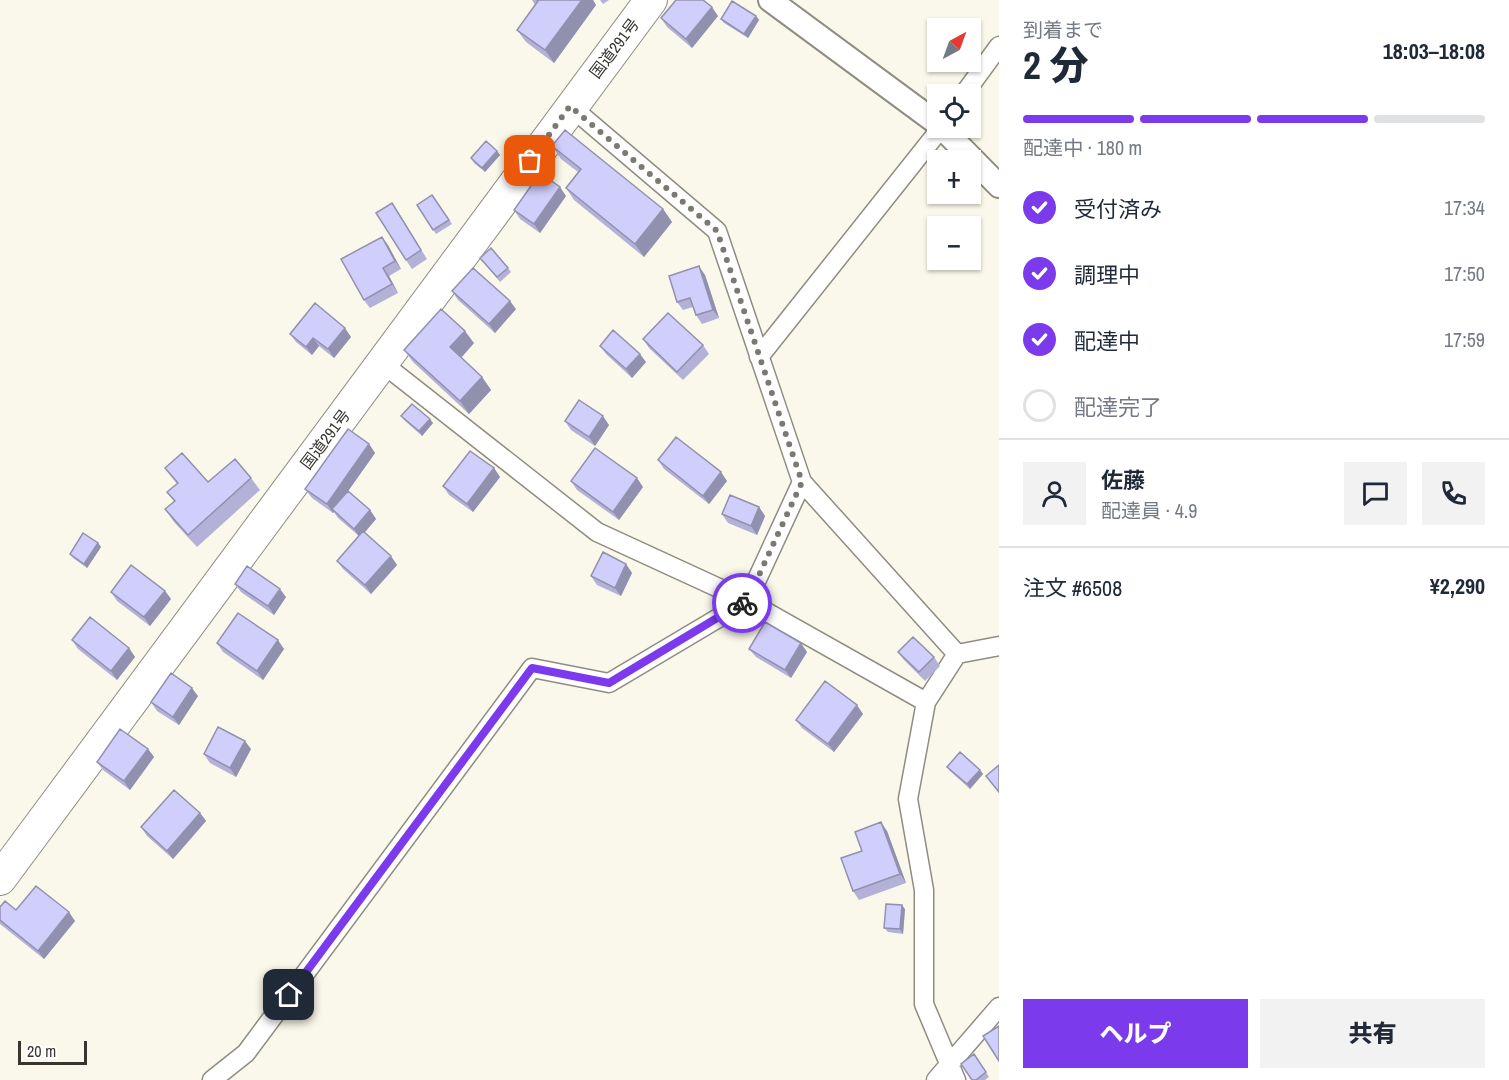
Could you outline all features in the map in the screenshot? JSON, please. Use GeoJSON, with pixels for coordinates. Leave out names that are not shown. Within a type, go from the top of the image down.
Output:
{"type":"FeatureCollection","features":[{"type":"Feature","properties":{"kind":"highway","name":"国道291号"},"geometry":{"type":"LineString","coordinates":[[0,879],[570,106],[651,0]]}},
{"type":"Feature","properties":{"kind":"street"},"geometry":{"type":"LineString","coordinates":[[770,0],[927,116]]}},
{"type":"Feature","properties":{"kind":"street"},"geometry":{"type":"LineString","coordinates":[[971,84],[999,46]]}},
{"type":"Feature","properties":{"kind":"street"},"geometry":{"type":"LineString","coordinates":[[570,106],[717,231],[802,482],[957,654]]}},
{"type":"Feature","properties":{"kind":"street"},"geometry":{"type":"LineString","coordinates":[[759,357],[933,138]]}},
{"type":"Feature","properties":{"kind":"street"},"geometry":{"type":"LineString","coordinates":[[951,138],[999,186]]}},
{"type":"Feature","properties":{"kind":"street"},"geometry":{"type":"LineString","coordinates":[[382,363],[597,532],[747,601],[926,702]]}},
{"type":"Feature","properties":{"kind":"street"},"geometry":{"type":"LineString","coordinates":[[212,1080],[246,1053],[532,668],[609,683],[747,601],[802,482]]}},
{"type":"Feature","properties":{"kind":"street"},"geometry":{"type":"LineString","coordinates":[[952,1072],[924,1004],[924,890],[908,799],[926,702],[957,654],[999,646]]}},
{"type":"Feature","properties":{"kind":"street"},"geometry":{"type":"LineString","coordinates":[[936,1080],[952,1072],[999,1007]]}},
{"type":"Feature","properties":{"kind":"building"},"geometry":{"type":"Polygon","coordinates":[[[537,0],[582,0],[545,50],[517,30],[537,0]]]}},
{"type":"Feature","properties":{"kind":"building"},"geometry":{"type":"Polygon","coordinates":[[[676,0],[703,0],[712,7],[686,39],[661,18],[676,0]]]}},
{"type":"Feature","properties":{"kind":"building"},"geometry":{"type":"Polygon","coordinates":[[[732,1],[756,16],[744,34],[721,19],[732,1]]]}},
{"type":"Feature","properties":{"kind":"building"},"geometry":{"type":"Polygon","coordinates":[[[565,130],[663,209],[635,244],[566,188],[581,169],[552,146],[565,130]]]}},
{"type":"Feature","properties":{"kind":"building"},"geometry":{"type":"Polygon","coordinates":[[[486,141],[497,151],[482,168],[471,158],[486,141]]]}},
{"type":"Feature","properties":{"kind":"building"},"geometry":{"type":"Polygon","coordinates":[[[540,173],[560,187],[534,224],[514,210],[540,173]]]}},
{"type":"Feature","properties":{"kind":"building"},"geometry":{"type":"Polygon","coordinates":[[[432,195],[449,220],[433,230],[417,205],[432,195]]]}},
{"type":"Feature","properties":{"kind":"building"},"geometry":{"type":"Polygon","coordinates":[[[392,203],[421,250],[406,260],[376,213],[392,203]]]}},
{"type":"Feature","properties":{"kind":"building"},"geometry":{"type":"Polygon","coordinates":[[[382,237],[395,261],[383,268],[392,284],[364,300],[341,259],[382,237]]]}},
{"type":"Feature","properties":{"kind":"building"},"geometry":{"type":"Polygon","coordinates":[[[491,248],[508,268],[497,277],[480,258],[491,248]]]}},
{"type":"Feature","properties":{"kind":"building"},"geometry":{"type":"Polygon","coordinates":[[[699,266],[713,310],[696,315],[690,298],[677,302],[669,276],[699,266]]]}},
{"type":"Feature","properties":{"kind":"building"},"geometry":{"type":"Polygon","coordinates":[[[473,268],[510,301],[489,324],[452,291],[473,268]]]}},
{"type":"Feature","properties":{"kind":"building"},"geometry":{"type":"Polygon","coordinates":[[[315,303],[345,328],[328,349],[313,338],[306,347],[290,334],[315,303]]]}},
{"type":"Feature","properties":{"kind":"building"},"geometry":{"type":"Polygon","coordinates":[[[441,309],[465,331],[450,347],[482,377],[460,401],[404,350],[441,309]]]}},
{"type":"Feature","properties":{"kind":"building"},"geometry":{"type":"Polygon","coordinates":[[[668,313],[703,345],[677,372],[643,339],[668,313]]]}},
{"type":"Feature","properties":{"kind":"building"},"geometry":{"type":"Polygon","coordinates":[[[613,330],[640,354],[626,369],[600,346],[613,330]]]}},
{"type":"Feature","properties":{"kind":"building"},"geometry":{"type":"Polygon","coordinates":[[[579,400],[603,416],[589,437],[565,421],[579,400]]]}},
{"type":"Feature","properties":{"kind":"building"},"geometry":{"type":"Polygon","coordinates":[[[412,404],[430,419],[419,431],[401,416],[412,404]]]}},
{"type":"Feature","properties":{"kind":"building"},"geometry":{"type":"Polygon","coordinates":[[[348,429],[369,444],[327,504],[305,489],[348,429]]]}},
{"type":"Feature","properties":{"kind":"building"},"geometry":{"type":"Polygon","coordinates":[[[676,437],[721,472],[703,496],[658,460],[676,437]]]}},
{"type":"Feature","properties":{"kind":"building"},"geometry":{"type":"Polygon","coordinates":[[[595,448],[637,478],[613,512],[571,481],[595,448]]]}},
{"type":"Feature","properties":{"kind":"building"},"geometry":{"type":"Polygon","coordinates":[[[470,451],[494,468],[467,504],[443,486],[470,451]]]}},
{"type":"Feature","properties":{"kind":"building"},"geometry":{"type":"Polygon","coordinates":[[[182,453],[208,482],[235,459],[251,478],[188,535],[165,509],[175,501],[167,492],[178,483],[165,468],[182,453]]]}},
{"type":"Feature","properties":{"kind":"building"},"geometry":{"type":"Polygon","coordinates":[[[348,491],[370,510],[354,529],[332,509],[348,491]]]}},
{"type":"Feature","properties":{"kind":"building"},"geometry":{"type":"Polygon","coordinates":[[[730,495],[759,507],[751,526],[722,514],[730,495]]]}},
{"type":"Feature","properties":{"kind":"building"},"geometry":{"type":"Polygon","coordinates":[[[363,531],[391,556],[365,585],[337,561],[363,531]]]}},
{"type":"Feature","properties":{"kind":"building"},"geometry":{"type":"Polygon","coordinates":[[[83,533],[98,543],[84,564],[70,554],[83,533]]]}},
{"type":"Feature","properties":{"kind":"building"},"geometry":{"type":"Polygon","coordinates":[[[603,552],[626,564],[615,588],[591,576],[603,552]]]}},
{"type":"Feature","properties":{"kind":"building"},"geometry":{"type":"Polygon","coordinates":[[[131,565],[165,591],[144,617],[111,592],[131,565]]]}},
{"type":"Feature","properties":{"kind":"building"},"geometry":{"type":"Polygon","coordinates":[[[247,566],[280,589],[268,606],[235,584],[247,566]]]}},
{"type":"Feature","properties":{"kind":"building"},"geometry":{"type":"Polygon","coordinates":[[[238,613],[278,640],[257,671],[217,643],[238,613]]]}},
{"type":"Feature","properties":{"kind":"building"},"geometry":{"type":"Polygon","coordinates":[[[90,617],[129,648],[111,671],[72,640],[90,617]]]}},
{"type":"Feature","properties":{"kind":"building"},"geometry":{"type":"Polygon","coordinates":[[[765,622],[801,643],[785,670],[749,649],[765,622]]]}},
{"type":"Feature","properties":{"kind":"building"},"geometry":{"type":"Polygon","coordinates":[[[913,637],[934,657],[919,672],[898,652],[913,637]]]}},
{"type":"Feature","properties":{"kind":"building"},"geometry":{"type":"Polygon","coordinates":[[[171,673],[192,688],[173,717],[151,702],[171,673]]]}},
{"type":"Feature","properties":{"kind":"building"},"geometry":{"type":"Polygon","coordinates":[[[825,681],[857,705],[828,744],[796,720],[825,681]]]}},
{"type":"Feature","properties":{"kind":"building"},"geometry":{"type":"Polygon","coordinates":[[[218,727],[245,741],[230,768],[204,754],[218,727]]]}},
{"type":"Feature","properties":{"kind":"building"},"geometry":{"type":"Polygon","coordinates":[[[120,729],[148,749],[124,781],[97,762],[120,729]]]}},
{"type":"Feature","properties":{"kind":"building"},"geometry":{"type":"Polygon","coordinates":[[[960,752],[980,770],[967,784],[947,767],[960,752]]]}},
{"type":"Feature","properties":{"kind":"building"},"geometry":{"type":"Polygon","coordinates":[[[999,765],[999,792],[986,776],[999,765]]]}},
{"type":"Feature","properties":{"kind":"building"},"geometry":{"type":"Polygon","coordinates":[[[174,790],[200,813],[167,851],[141,827],[174,790]]]}},
{"type":"Feature","properties":{"kind":"building"},"geometry":{"type":"Polygon","coordinates":[[[881,822],[900,874],[853,891],[841,858],[862,851],[855,832],[881,822]]]}},
{"type":"Feature","properties":{"kind":"building"},"geometry":{"type":"Polygon","coordinates":[[[36,886],[69,912],[38,951],[0,920],[0,907],[5,901],[16,910],[36,886]]]}},
{"type":"Feature","properties":{"kind":"building"},"geometry":{"type":"Polygon","coordinates":[[[886,904],[902,905],[900,929],[884,928],[886,904]]]}},
{"type":"Feature","properties":{"kind":"building"},"geometry":{"type":"Polygon","coordinates":[[[999,1026],[999,1061],[983,1036],[999,1026]]]}},
{"type":"Feature","properties":{"kind":"building"},"geometry":{"type":"Polygon","coordinates":[[[974,1054],[986,1072],[976,1080],[972,1080],[961,1064],[974,1054]]]}},
{"type":"Feature","properties":{"kind":"way so far"},"geometry":{"type":"LineString","coordinates":[[530,161],[570,106],[717,231],[802,482],[747,601],[742,603]]}},
{"type":"Feature","properties":{"kind":"route"},"geometry":{"type":"LineString","coordinates":[[289,995],[532,668],[609,683],[742,603]]}}]}
